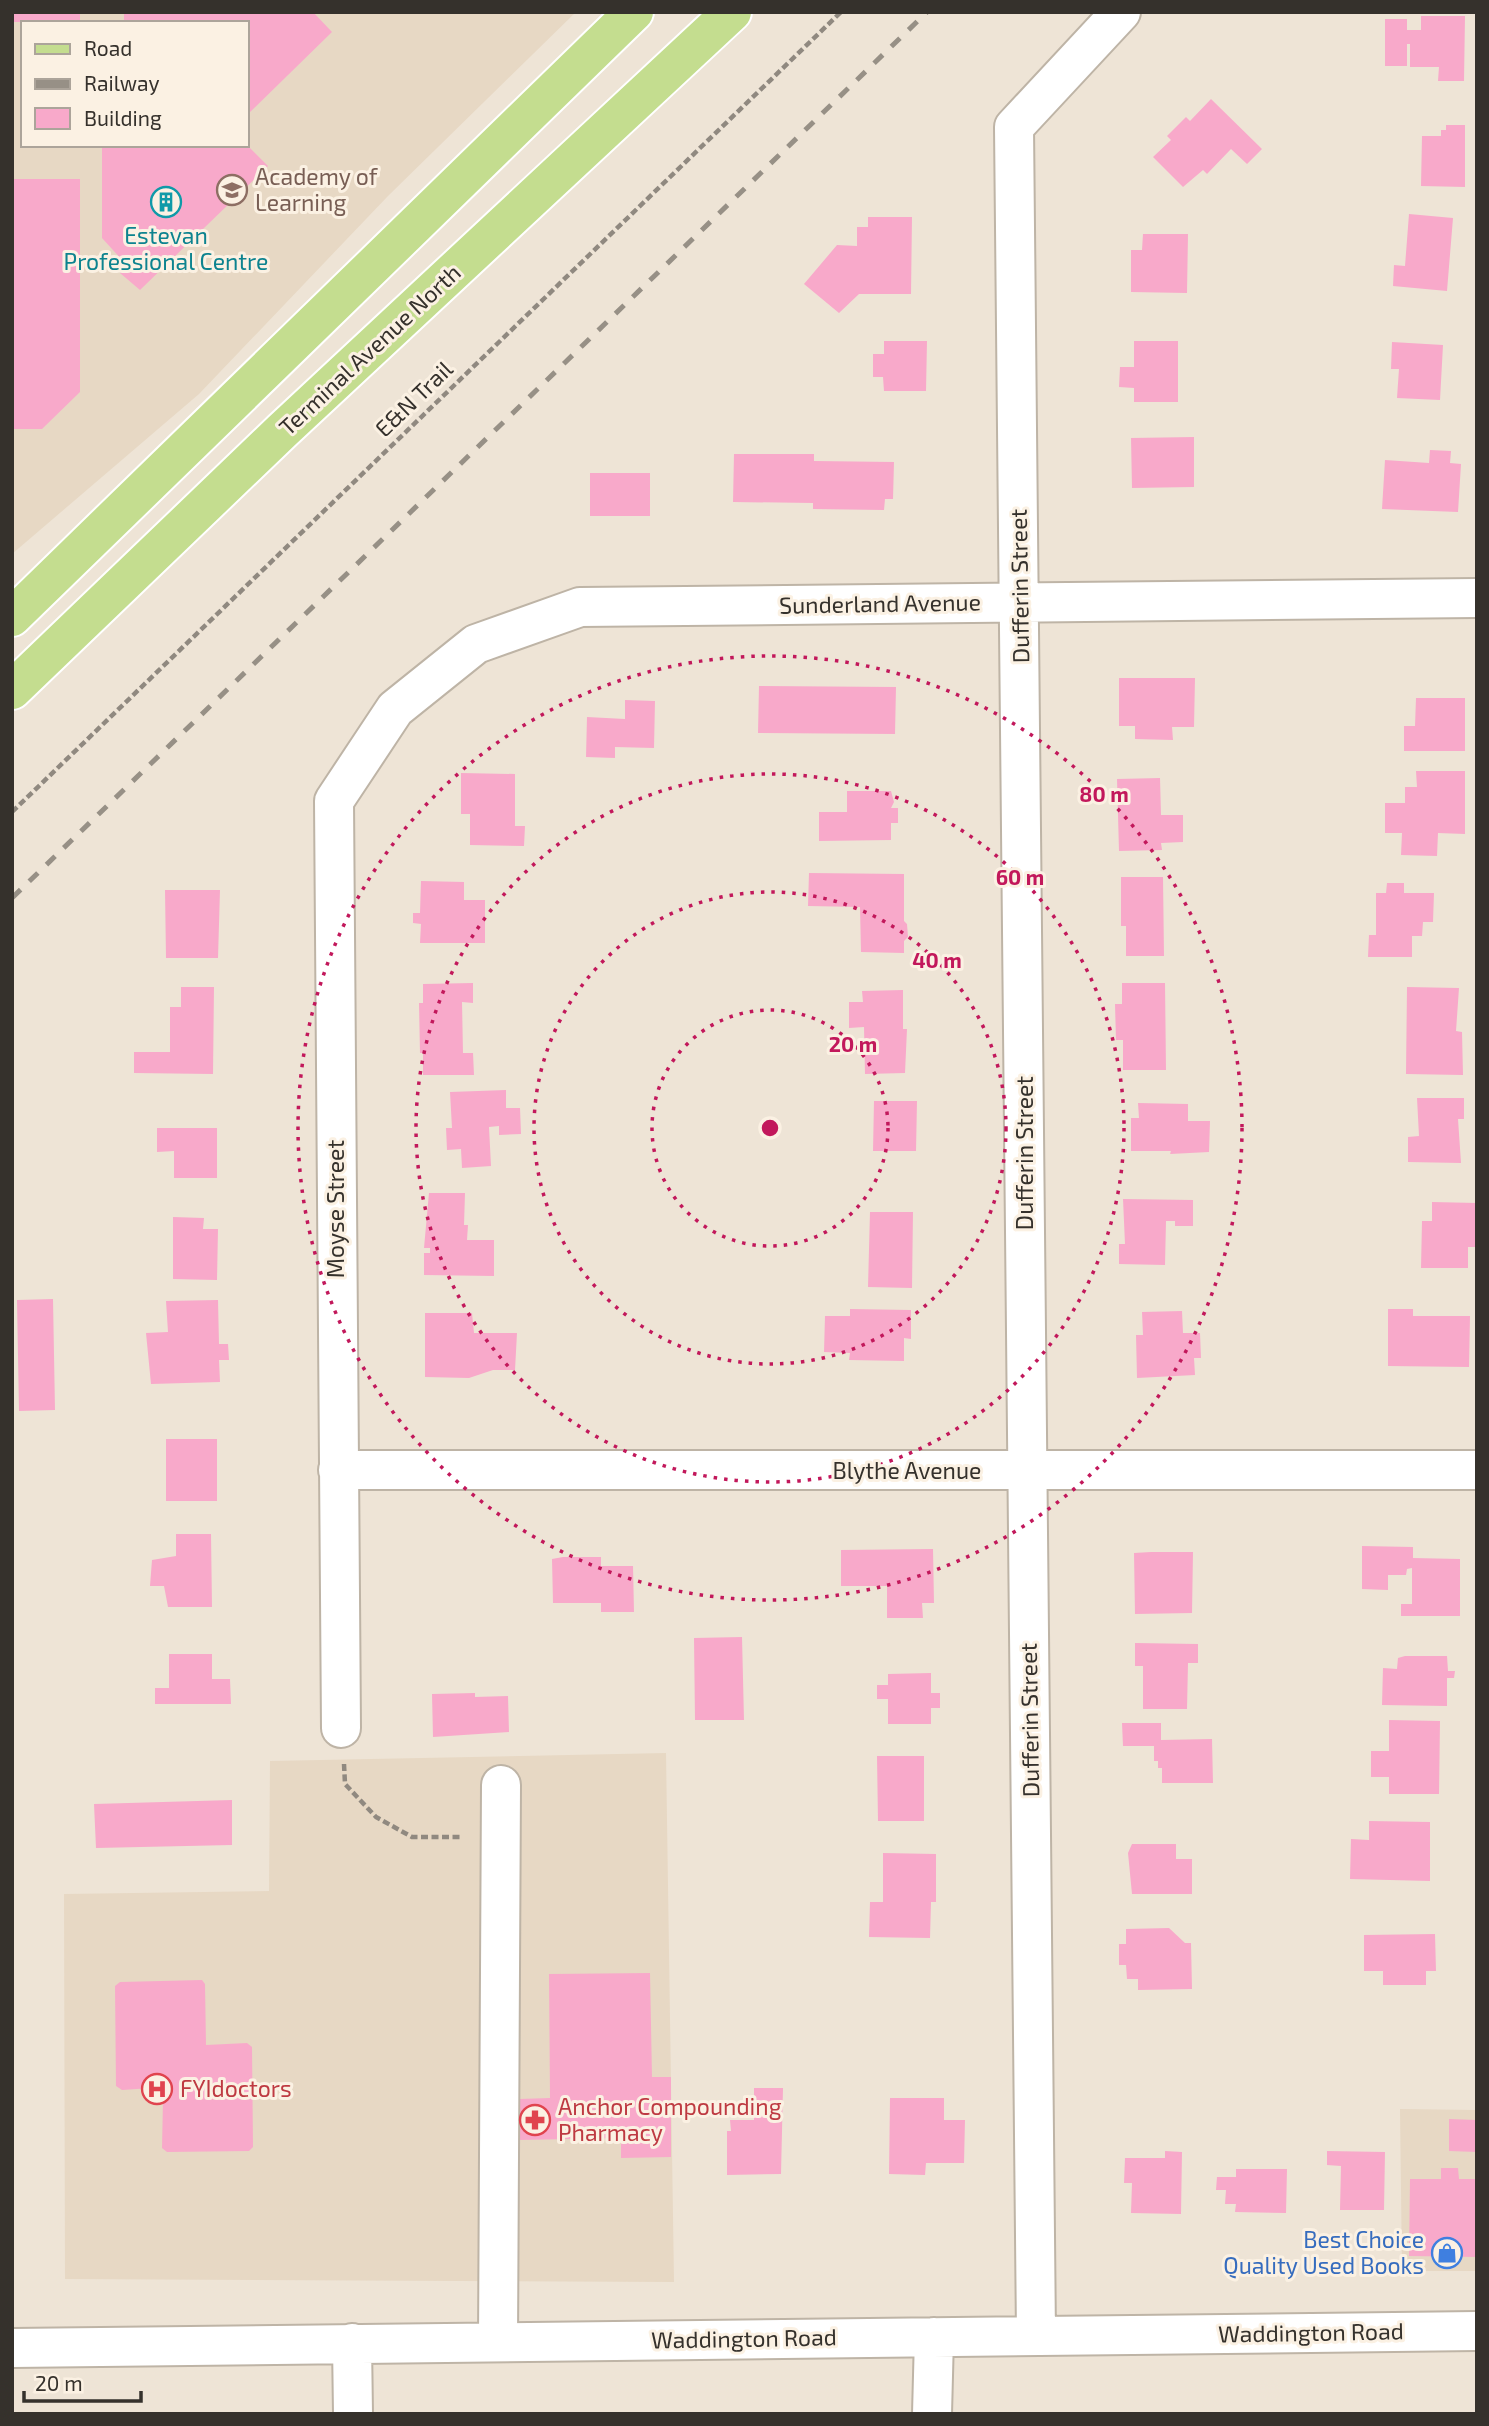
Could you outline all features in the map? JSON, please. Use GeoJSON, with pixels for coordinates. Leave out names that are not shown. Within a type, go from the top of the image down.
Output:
{"type":"FeatureCollection","features":[{"type":"Feature","properties":{"kind":"main road"},"geometry":{"type":"LineString","coordinates":[[12,617],[634,12]]}},
{"type":"Feature","properties":{"kind":"main road","name":"Terminal Avenue North"},"geometry":{"type":"LineString","coordinates":[[12,690],[282,431],[732,12]]}},
{"type":"Feature","properties":{"kind":"street","name":"Dufferin Street"},"geometry":{"type":"LineString","coordinates":[[1036,2336],[1021,602],[1014,127],[1121,12]]}},
{"type":"Feature","properties":{"kind":"street","name":"Sunderland Avenue"},"geometry":{"type":"LineString","coordinates":[[395,709],[476,645],[580,607],[1477,597]]}},
{"type":"Feature","properties":{"kind":"street","name":"Moyse Street"},"geometry":{"type":"LineString","coordinates":[[341,1728],[334,801],[395,709]]}},
{"type":"Feature","properties":{"kind":"street","name":"Blythe Avenue"},"geometry":{"type":"LineString","coordinates":[[338,1470],[1477,1470]]}},
{"type":"Feature","properties":{"kind":"street"},"geometry":{"type":"LineString","coordinates":[[498,2342],[501,1785]]}},
{"type":"Feature","properties":{"kind":"street","name":"Waddington Road"},"geometry":{"type":"LineString","coordinates":[[12,2348],[1477,2332]]}},
{"type":"Feature","properties":{"kind":"street"},"geometry":{"type":"LineString","coordinates":[[932,2414],[934,2337]]}},
{"type":"Feature","properties":{"kind":"street"},"geometry":{"type":"LineString","coordinates":[[352,2343],[353,2414]]}},
{"type":"Feature","properties":{"kind":"path","name":"E&N Trail"},"geometry":{"type":"LineString","coordinates":[[12,812],[841,12]]}},
{"type":"Feature","properties":{"kind":"path"},"geometry":{"type":"LineString","coordinates":[[341,1728],[345,1784],[376,1817],[412,1837],[502,1838]]}},
{"type":"Feature","properties":{"kind":"shaded area"},"geometry":{"type":"Polygon","coordinates":[[[12,12],[576,12],[388,196],[199,394],[12,554],[12,12]]]}},
{"type":"Feature","properties":{"kind":"shaded area"},"geometry":{"type":"Polygon","coordinates":[[[666,1753],[674,2282],[65,2279],[64,1894],[269,1891],[270,1761],[666,1753]]]}},
{"type":"Feature","properties":{"kind":"shaded area"},"geometry":{"type":"Polygon","coordinates":[[[1400,2109],[1477,2110],[1477,2271],[1402,2271],[1400,2109]]]}},
{"type":"Feature","properties":{"kind":"building"},"geometry":{"type":"Polygon","coordinates":[[[12,12],[80,12],[80,21],[12,22],[12,12]]]}},
{"type":"Feature","properties":{"kind":"building"},"geometry":{"type":"Polygon","coordinates":[[[124,12],[313,12],[332,32],[248,114],[248,21],[124,21],[124,12]]]}},
{"type":"Feature","properties":{"kind":"building"},"geometry":{"type":"Polygon","coordinates":[[[1421,16],[1465,16],[1464,81],[1438,81],[1439,67],[1410,67],[1410,44],[1407,44],[1407,66],[1385,66],[1385,19],[1407,19],[1407,30],[1421,30],[1421,16]]]}},
{"type":"Feature","properties":{"kind":"building"},"geometry":{"type":"Polygon","coordinates":[[[1211,99],[1262,149],[1247,164],[1231,149],[1207,174],[1203,170],[1183,187],[1153,157],[1171,140],[1167,136],[1186,117],[1190,121],[1211,99]]]}},
{"type":"Feature","properties":{"kind":"building"},"geometry":{"type":"Polygon","coordinates":[[[1446,125],[1465,125],[1465,187],[1421,186],[1422,136],[1441,136],[1441,130],[1446,130],[1446,125]]]}},
{"type":"Feature","properties":{"kind":"building","name":"Estevan Professional Centre"},"geometry":{"type":"Polygon","coordinates":[[[248,146],[268,166],[140,290],[120,273],[123,261],[102,238],[102,147],[248,146]]]}},
{"type":"Feature","properties":{"kind":"building"},"geometry":{"type":"Polygon","coordinates":[[[12,179],[80,179],[80,392],[42,429],[12,429],[12,179]]]}},
{"type":"Feature","properties":{"kind":"building"},"geometry":{"type":"Polygon","coordinates":[[[1409,214],[1453,218],[1447,291],[1393,286],[1394,265],[1405,266],[1409,214]]]}},
{"type":"Feature","properties":{"kind":"building"},"geometry":{"type":"Polygon","coordinates":[[[868,217],[912,217],[911,294],[859,294],[839,313],[804,284],[837,245],[857,246],[857,227],[868,227],[868,217]]]}},
{"type":"Feature","properties":{"kind":"building"},"geometry":{"type":"Polygon","coordinates":[[[1143,234],[1188,234],[1187,293],[1131,292],[1131,250],[1142,250],[1143,234]]]}},
{"type":"Feature","properties":{"kind":"building"},"geometry":{"type":"Polygon","coordinates":[[[884,341],[927,341],[926,391],[884,391],[883,377],[873,377],[873,354],[884,354],[884,341]]]}},
{"type":"Feature","properties":{"kind":"building"},"geometry":{"type":"Polygon","coordinates":[[[1134,341],[1178,341],[1178,402],[1134,402],[1134,388],[1119,387],[1120,367],[1134,367],[1134,341]]]}},
{"type":"Feature","properties":{"kind":"building"},"geometry":{"type":"Polygon","coordinates":[[[1392,342],[1443,345],[1440,400],[1397,398],[1399,369],[1391,369],[1392,342]]]}},
{"type":"Feature","properties":{"kind":"building"},"geometry":{"type":"Polygon","coordinates":[[[1194,437],[1194,487],[1132,488],[1131,438],[1194,437]]]}},
{"type":"Feature","properties":{"kind":"building"},"geometry":{"type":"Polygon","coordinates":[[[1430,450],[1451,451],[1450,463],[1461,464],[1458,512],[1382,509],[1385,460],[1429,463],[1430,450]]]}},
{"type":"Feature","properties":{"kind":"building"},"geometry":{"type":"Polygon","coordinates":[[[734,454],[814,454],[814,461],[894,462],[893,499],[885,499],[884,510],[813,509],[813,503],[733,502],[734,454]]]}},
{"type":"Feature","properties":{"kind":"building"},"geometry":{"type":"Polygon","coordinates":[[[590,473],[650,473],[650,516],[590,516],[590,473]]]}},
{"type":"Feature","properties":{"kind":"building"},"geometry":{"type":"Polygon","coordinates":[[[1119,678],[1195,678],[1194,727],[1172,727],[1173,740],[1135,739],[1135,726],[1119,726],[1119,678]]]}},
{"type":"Feature","properties":{"kind":"building"},"geometry":{"type":"Polygon","coordinates":[[[759,686],[896,687],[895,734],[758,733],[759,686]]]}},
{"type":"Feature","properties":{"kind":"building"},"geometry":{"type":"Polygon","coordinates":[[[1416,698],[1465,698],[1465,751],[1404,751],[1404,726],[1415,726],[1416,698]]]}},
{"type":"Feature","properties":{"kind":"building"},"geometry":{"type":"Polygon","coordinates":[[[625,700],[655,701],[654,748],[615,747],[615,758],[586,757],[587,717],[625,719],[625,700]]]}},
{"type":"Feature","properties":{"kind":"building"},"geometry":{"type":"Polygon","coordinates":[[[1416,771],[1465,771],[1465,834],[1438,833],[1437,856],[1401,855],[1402,833],[1385,833],[1385,803],[1405,803],[1405,787],[1417,787],[1416,771]]]}},
{"type":"Feature","properties":{"kind":"building"},"geometry":{"type":"Polygon","coordinates":[[[461,773],[515,774],[515,826],[525,826],[524,846],[470,845],[470,814],[461,814],[461,773]]]}},
{"type":"Feature","properties":{"kind":"building"},"geometry":{"type":"Polygon","coordinates":[[[1160,778],[1161,815],[1183,815],[1183,842],[1161,843],[1162,850],[1119,851],[1117,779],[1160,778]]]}},
{"type":"Feature","properties":{"kind":"building"},"geometry":{"type":"Polygon","coordinates":[[[847,791],[891,791],[894,802],[891,808],[898,808],[898,823],[891,823],[891,840],[819,841],[819,812],[847,812],[847,791]]]}},
{"type":"Feature","properties":{"kind":"building"},"geometry":{"type":"Polygon","coordinates":[[[809,873],[904,874],[904,921],[907,924],[908,937],[904,941],[904,953],[861,952],[860,907],[808,906],[809,873]]]}},
{"type":"Feature","properties":{"kind":"building"},"geometry":{"type":"Polygon","coordinates":[[[1121,877],[1163,877],[1164,956],[1126,956],[1126,926],[1121,926],[1121,877]]]}},
{"type":"Feature","properties":{"kind":"building"},"geometry":{"type":"Polygon","coordinates":[[[421,881],[464,882],[464,900],[485,900],[485,943],[420,943],[421,924],[413,923],[413,913],[420,913],[421,881]]]}},
{"type":"Feature","properties":{"kind":"building"},"geometry":{"type":"Polygon","coordinates":[[[1387,883],[1404,883],[1404,893],[1434,893],[1433,922],[1423,922],[1422,936],[1412,936],[1412,957],[1368,957],[1369,935],[1376,935],[1376,893],[1386,893],[1387,883]]]}},
{"type":"Feature","properties":{"kind":"building"},"geometry":{"type":"Polygon","coordinates":[[[165,890],[220,890],[218,958],[166,958],[165,890]]]}},
{"type":"Feature","properties":{"kind":"building"},"geometry":{"type":"Polygon","coordinates":[[[473,983],[473,1003],[462,1002],[463,1053],[473,1053],[474,1075],[423,1075],[419,1003],[423,1003],[423,984],[473,983]]]}},
{"type":"Feature","properties":{"kind":"building"},"geometry":{"type":"Polygon","coordinates":[[[1122,983],[1165,983],[1166,1070],[1123,1070],[1123,1040],[1116,1040],[1115,1004],[1122,1004],[1122,983]]]}},
{"type":"Feature","properties":{"kind":"building"},"geometry":{"type":"Polygon","coordinates":[[[181,987],[214,987],[213,1074],[134,1073],[134,1052],[170,1052],[170,1007],[181,1007],[181,987]]]}},
{"type":"Feature","properties":{"kind":"building"},"geometry":{"type":"Polygon","coordinates":[[[1407,987],[1459,988],[1456,1031],[1462,1032],[1463,1075],[1406,1074],[1407,987]]]}},
{"type":"Feature","properties":{"kind":"building"},"geometry":{"type":"Polygon","coordinates":[[[903,990],[903,1029],[907,1029],[905,1073],[865,1074],[864,1027],[849,1028],[849,1002],[863,1002],[862,991],[903,990]]]}},
{"type":"Feature","properties":{"kind":"building"},"geometry":{"type":"Polygon","coordinates":[[[506,1090],[506,1108],[520,1108],[521,1134],[499,1135],[499,1126],[489,1127],[491,1166],[462,1168],[461,1149],[447,1150],[446,1128],[452,1128],[450,1092],[506,1090]]]}},
{"type":"Feature","properties":{"kind":"building"},"geometry":{"type":"Polygon","coordinates":[[[1417,1098],[1464,1098],[1464,1119],[1458,1119],[1461,1163],[1408,1162],[1408,1137],[1419,1136],[1417,1098]]]}},
{"type":"Feature","properties":{"kind":"building"},"geometry":{"type":"Polygon","coordinates":[[[874,1101],[917,1101],[916,1151],[873,1151],[874,1101]]]}},
{"type":"Feature","properties":{"kind":"building"},"geometry":{"type":"Polygon","coordinates":[[[1138,1103],[1188,1104],[1188,1121],[1210,1121],[1209,1152],[1170,1154],[1171,1151],[1131,1151],[1131,1118],[1139,1118],[1138,1103]]]}},
{"type":"Feature","properties":{"kind":"building"},"geometry":{"type":"Polygon","coordinates":[[[157,1128],[217,1128],[217,1178],[174,1178],[174,1151],[157,1152],[157,1128]]]}},
{"type":"Feature","properties":{"kind":"building"},"geometry":{"type":"Polygon","coordinates":[[[429,1193],[465,1193],[464,1225],[468,1225],[467,1240],[494,1240],[494,1276],[424,1275],[424,1253],[430,1253],[430,1248],[424,1248],[429,1193]]]}},
{"type":"Feature","properties":{"kind":"building"},"geometry":{"type":"Polygon","coordinates":[[[1123,1199],[1193,1200],[1193,1226],[1175,1226],[1175,1221],[1166,1221],[1165,1265],[1119,1264],[1119,1244],[1125,1244],[1123,1199]]]}},
{"type":"Feature","properties":{"kind":"building"},"geometry":{"type":"Polygon","coordinates":[[[1432,1202],[1477,1203],[1477,1247],[1468,1247],[1468,1268],[1421,1268],[1422,1221],[1432,1221],[1432,1202]]]}},
{"type":"Feature","properties":{"kind":"building"},"geometry":{"type":"Polygon","coordinates":[[[870,1212],[913,1212],[912,1288],[868,1287],[870,1212]]]}},
{"type":"Feature","properties":{"kind":"building"},"geometry":{"type":"Polygon","coordinates":[[[173,1217],[204,1218],[203,1229],[218,1229],[217,1280],[173,1279],[173,1217]]]}},
{"type":"Feature","properties":{"kind":"building"},"geometry":{"type":"Polygon","coordinates":[[[53,1299],[55,1410],[19,1411],[17,1300],[53,1299]]]}},
{"type":"Feature","properties":{"kind":"building"},"geometry":{"type":"Polygon","coordinates":[[[218,1300],[219,1344],[228,1344],[229,1360],[219,1360],[220,1382],[151,1384],[146,1333],[168,1332],[166,1301],[218,1300]]]}},
{"type":"Feature","properties":{"kind":"building"},"geometry":{"type":"Polygon","coordinates":[[[850,1309],[911,1310],[911,1339],[904,1338],[904,1361],[849,1360],[850,1353],[824,1352],[825,1316],[850,1316],[850,1309]]]}},
{"type":"Feature","properties":{"kind":"building"},"geometry":{"type":"Polygon","coordinates":[[[1388,1309],[1413,1309],[1413,1316],[1470,1316],[1469,1367],[1388,1366],[1388,1309]]]}},
{"type":"Feature","properties":{"kind":"building"},"geometry":{"type":"Polygon","coordinates":[[[1182,1311],[1183,1333],[1200,1333],[1201,1358],[1194,1358],[1195,1375],[1137,1378],[1136,1335],[1143,1335],[1142,1312],[1182,1311]]]}},
{"type":"Feature","properties":{"kind":"building"},"geometry":{"type":"Polygon","coordinates":[[[425,1313],[472,1313],[474,1333],[517,1333],[515,1370],[493,1370],[469,1378],[425,1377],[425,1313]]]}},
{"type":"Feature","properties":{"kind":"building"},"geometry":{"type":"Polygon","coordinates":[[[166,1439],[217,1439],[217,1501],[166,1501],[166,1439]]]}},
{"type":"Feature","properties":{"kind":"building"},"geometry":{"type":"Polygon","coordinates":[[[176,1534],[211,1534],[212,1607],[168,1607],[164,1586],[150,1586],[152,1560],[176,1556],[176,1534]]]}},
{"type":"Feature","properties":{"kind":"building"},"geometry":{"type":"Polygon","coordinates":[[[1362,1546],[1413,1547],[1413,1558],[1460,1559],[1460,1616],[1401,1616],[1401,1604],[1412,1604],[1412,1568],[1407,1569],[1406,1575],[1388,1575],[1388,1590],[1362,1589],[1362,1546]]]}},
{"type":"Feature","properties":{"kind":"building"},"geometry":{"type":"Polygon","coordinates":[[[933,1549],[934,1603],[922,1603],[923,1618],[887,1618],[887,1586],[841,1586],[841,1550],[933,1549]]]}},
{"type":"Feature","properties":{"kind":"building"},"geometry":{"type":"Polygon","coordinates":[[[1193,1552],[1192,1613],[1135,1614],[1134,1553],[1193,1552]]]}},
{"type":"Feature","properties":{"kind":"building"},"geometry":{"type":"Polygon","coordinates":[[[601,1557],[601,1566],[633,1566],[634,1612],[601,1612],[601,1603],[553,1603],[552,1559],[601,1557]]]}},
{"type":"Feature","properties":{"kind":"building"},"geometry":{"type":"Polygon","coordinates":[[[742,1637],[744,1720],[695,1720],[694,1638],[742,1637]]]}},
{"type":"Feature","properties":{"kind":"building"},"geometry":{"type":"Polygon","coordinates":[[[1135,1643],[1198,1644],[1198,1663],[1188,1663],[1187,1709],[1143,1709],[1143,1666],[1135,1666],[1135,1643]]]}},
{"type":"Feature","properties":{"kind":"building"},"geometry":{"type":"Polygon","coordinates":[[[169,1654],[212,1654],[212,1679],[230,1679],[231,1704],[155,1704],[155,1688],[169,1688],[169,1654]]]}},
{"type":"Feature","properties":{"kind":"building"},"geometry":{"type":"Polygon","coordinates":[[[1447,1656],[1448,1671],[1455,1671],[1454,1678],[1447,1678],[1447,1706],[1382,1705],[1383,1668],[1397,1669],[1398,1658],[1447,1656]]]}},
{"type":"Feature","properties":{"kind":"building"},"geometry":{"type":"Polygon","coordinates":[[[931,1673],[931,1693],[940,1693],[940,1708],[931,1708],[931,1724],[888,1724],[888,1699],[877,1699],[877,1685],[888,1685],[888,1674],[931,1673]]]}},
{"type":"Feature","properties":{"kind":"building"},"geometry":{"type":"Polygon","coordinates":[[[475,1693],[475,1697],[508,1696],[509,1732],[433,1737],[432,1694],[475,1693]]]}},
{"type":"Feature","properties":{"kind":"building"},"geometry":{"type":"Polygon","coordinates":[[[1389,1720],[1440,1721],[1439,1794],[1389,1794],[1389,1777],[1371,1777],[1371,1751],[1389,1751],[1389,1720]]]}},
{"type":"Feature","properties":{"kind":"building"},"geometry":{"type":"Polygon","coordinates":[[[1122,1723],[1161,1723],[1161,1740],[1212,1739],[1213,1783],[1162,1783],[1162,1768],[1158,1768],[1158,1761],[1154,1761],[1154,1746],[1123,1746],[1122,1723]]]}},
{"type":"Feature","properties":{"kind":"building"},"geometry":{"type":"Polygon","coordinates":[[[877,1756],[924,1756],[924,1821],[878,1821],[877,1756]]]}},
{"type":"Feature","properties":{"kind":"building"},"geometry":{"type":"Polygon","coordinates":[[[232,1800],[232,1845],[96,1848],[94,1804],[232,1800]]]}},
{"type":"Feature","properties":{"kind":"building"},"geometry":{"type":"Polygon","coordinates":[[[1369,1821],[1430,1822],[1430,1881],[1350,1879],[1351,1839],[1369,1840],[1369,1821]]]}},
{"type":"Feature","properties":{"kind":"building"},"geometry":{"type":"Polygon","coordinates":[[[1132,1844],[1176,1844],[1176,1859],[1192,1859],[1192,1894],[1132,1894],[1128,1853],[1132,1844]]]}},
{"type":"Feature","properties":{"kind":"building"},"geometry":{"type":"Polygon","coordinates":[[[883,1853],[936,1854],[936,1902],[931,1902],[930,1938],[869,1937],[870,1902],[883,1902],[883,1853]]]}},
{"type":"Feature","properties":{"kind":"building"},"geometry":{"type":"Polygon","coordinates":[[[1169,1928],[1185,1943],[1191,1943],[1192,1989],[1138,1990],[1138,1979],[1127,1979],[1126,1965],[1119,1965],[1119,1944],[1126,1944],[1126,1929],[1169,1928]]]}},
{"type":"Feature","properties":{"kind":"building"},"geometry":{"type":"Polygon","coordinates":[[[1435,1934],[1436,1971],[1426,1971],[1426,1985],[1383,1985],[1383,1971],[1364,1971],[1364,1935],[1435,1934]]]}},
{"type":"Feature","properties":{"kind":"building"},"geometry":{"type":"Polygon","coordinates":[[[650,1973],[652,2077],[671,2077],[671,2157],[621,2158],[621,2138],[519,2140],[519,2099],[550,2098],[549,1974],[650,1973]]]}},
{"type":"Feature","properties":{"kind":"building"},"geometry":{"type":"Polygon","coordinates":[[[202,1980],[205,1984],[206,2045],[247,2043],[252,2047],[253,2147],[249,2151],[167,2152],[162,2148],[163,2100],[151,2088],[122,2090],[116,2086],[115,1986],[120,1982],[202,1980]]]}},
{"type":"Feature","properties":{"kind":"building"},"geometry":{"type":"Polygon","coordinates":[[[754,2088],[783,2088],[781,2174],[727,2175],[727,2131],[731,2131],[730,2120],[754,2120],[754,2088]]]}},
{"type":"Feature","properties":{"kind":"building"},"geometry":{"type":"Polygon","coordinates":[[[890,2098],[944,2098],[944,2120],[965,2120],[964,2163],[926,2163],[925,2175],[889,2174],[890,2098]]]}},
{"type":"Feature","properties":{"kind":"building"},"geometry":{"type":"Polygon","coordinates":[[[1449,2119],[1477,2120],[1477,2152],[1449,2151],[1449,2119]]]}},
{"type":"Feature","properties":{"kind":"building"},"geometry":{"type":"Polygon","coordinates":[[[1165,2151],[1182,2152],[1181,2214],[1131,2213],[1132,2183],[1124,2183],[1125,2158],[1165,2158],[1165,2151]]]}},
{"type":"Feature","properties":{"kind":"building"},"geometry":{"type":"Polygon","coordinates":[[[1327,2151],[1385,2152],[1384,2210],[1340,2210],[1341,2166],[1327,2165],[1327,2151]]]}},
{"type":"Feature","properties":{"kind":"building"},"geometry":{"type":"Polygon","coordinates":[[[1441,2168],[1458,2168],[1459,2179],[1477,2179],[1477,2257],[1409,2256],[1410,2179],[1441,2179],[1441,2168]]]}},
{"type":"Feature","properties":{"kind":"building"},"geometry":{"type":"Polygon","coordinates":[[[1236,2169],[1287,2169],[1286,2213],[1235,2212],[1236,2204],[1225,2204],[1226,2190],[1216,2190],[1217,2177],[1236,2177],[1236,2169]]]}},
{"type":"Feature","properties":{"kind":"railway"},"geometry":{"type":"LineString","coordinates":[[12,898],[927,12]]}},
{"type":"Feature","properties":{"kind":"place","name":"Academy of Learning"},"geometry":{"type":"Point","coordinates":[232,190]}},
{"type":"Feature","properties":{"kind":"place","name":"Estevan Professional Centre"},"geometry":{"type":"Point","coordinates":[166,202]}},
{"type":"Feature","properties":{"kind":"place","name":"FYIdoctors"},"geometry":{"type":"Point","coordinates":[157,2089]}},
{"type":"Feature","properties":{"kind":"place","name":"Anchor Compounding Pharmacy"},"geometry":{"type":"Point","coordinates":[535,2120]}},
{"type":"Feature","properties":{"kind":"place","name":"Best Choice Quality Used Books"},"geometry":{"type":"Point","coordinates":[1447,2253]}}]}
